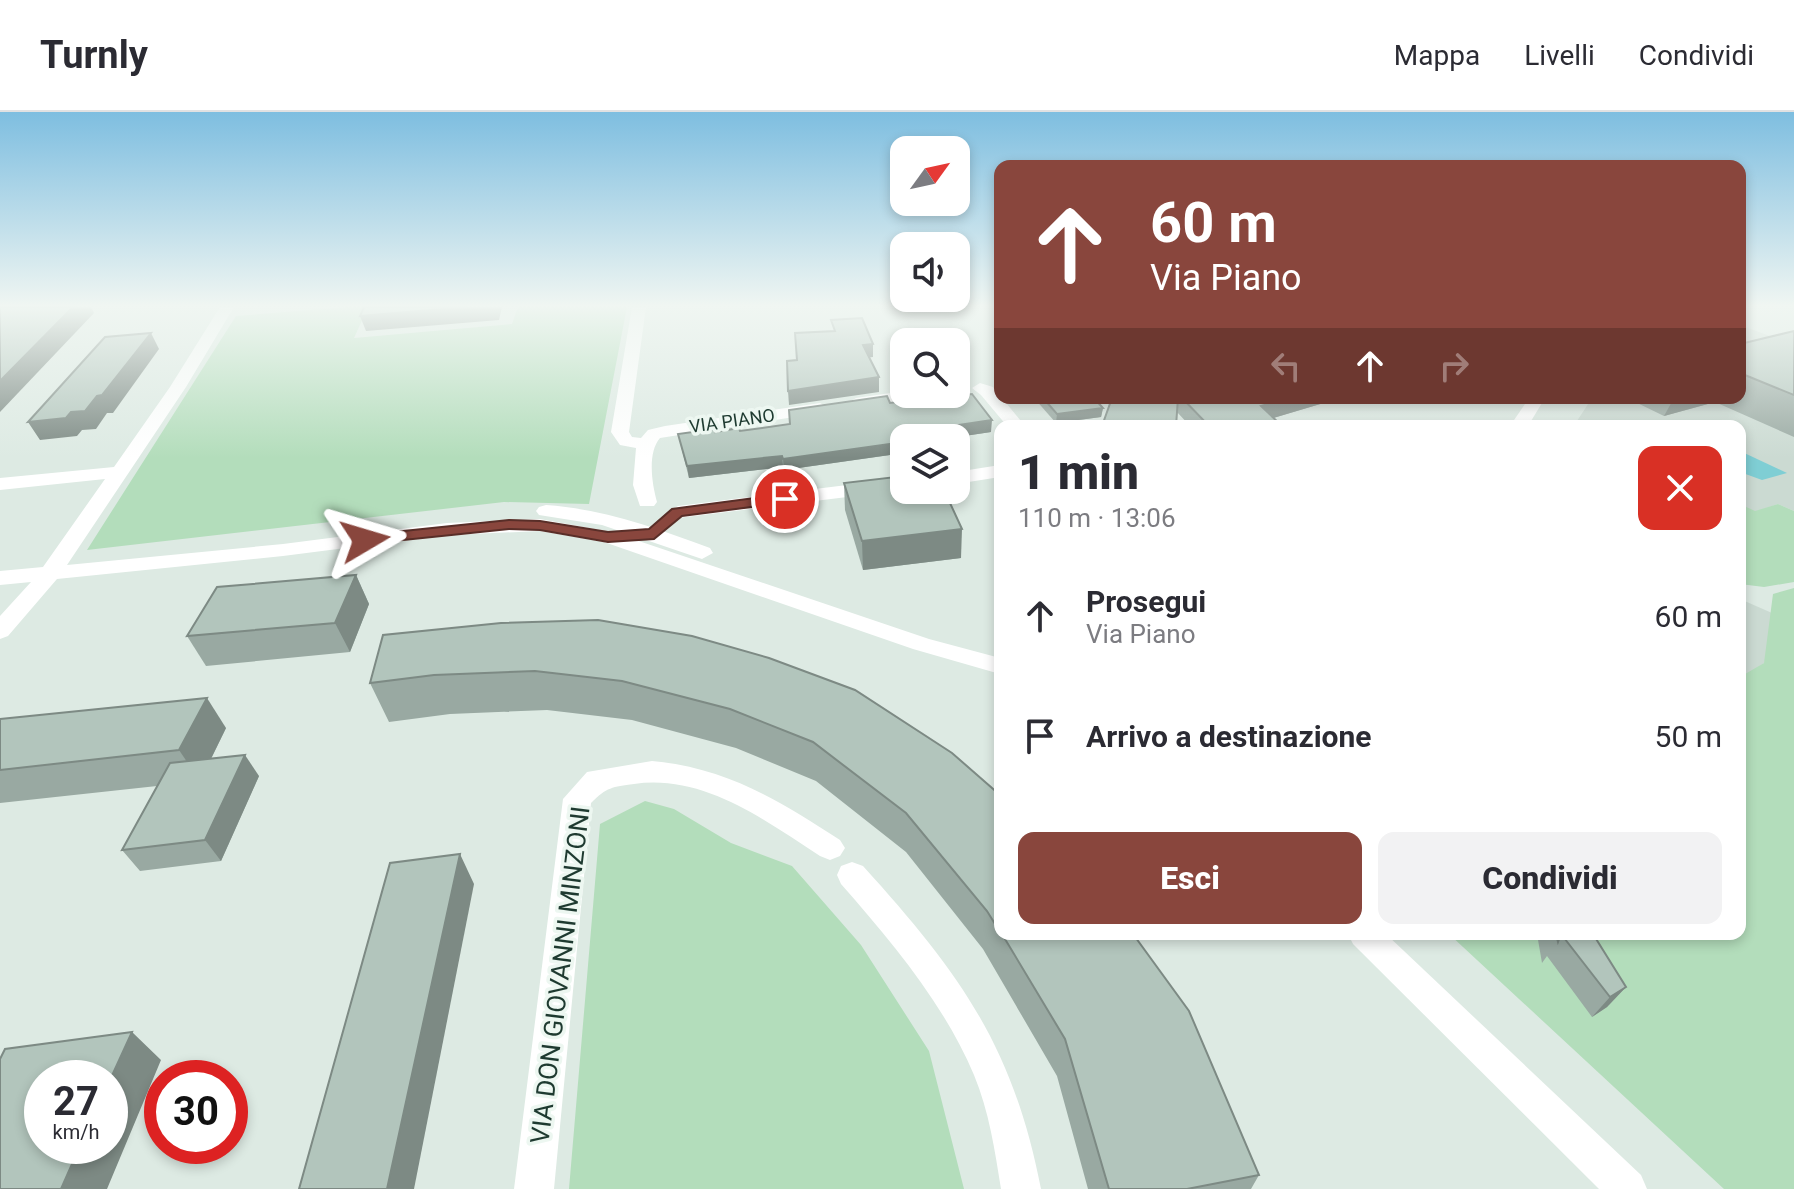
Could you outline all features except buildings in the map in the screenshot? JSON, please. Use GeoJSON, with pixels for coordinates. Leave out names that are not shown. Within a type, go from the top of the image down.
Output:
{"type":"FeatureCollection","features":[{"type":"Feature","properties":{"kind":"street"},"geometry":{"type":"LineString","coordinates":[[0,631],[51,572],[194,357]]}},
{"type":"Feature","properties":{"kind":"street"},"geometry":{"type":"LineString","coordinates":[[631,357],[620,432],[626,441],[645,444],[643,485],[647,502]]}},
{"type":"Feature","properties":{"kind":"street"},"geometry":{"type":"LineString","coordinates":[[970,388],[994,384]]}},
{"type":"Feature","properties":{"kind":"street"},"geometry":{"type":"LineString","coordinates":[[980,388],[994,399]]}},
{"type":"Feature","properties":{"kind":"street","name":"VIA PIANO"},"geometry":{"type":"LineString","coordinates":[[645,444],[654,434],[665,431],[890,398]]}},
{"type":"Feature","properties":{"kind":"street"},"geometry":{"type":"LineString","coordinates":[[998,404],[1011,420]]}},
{"type":"Feature","properties":{"kind":"street"},"geometry":{"type":"LineString","coordinates":[[0,484],[119,472]]}},
{"type":"Feature","properties":{"kind":"street"},"geometry":{"type":"LineString","coordinates":[[970,476],[994,472]]}},
{"type":"Feature","properties":{"kind":"street"},"geometry":{"type":"LineString","coordinates":[[654,534],[678,512],[890,486]]}},
{"type":"Feature","properties":{"kind":"street"},"geometry":{"type":"LineString","coordinates":[[614,531],[647,502],[665,498],[678,506],[678,512]]}},
{"type":"Feature","properties":{"kind":"street"},"geometry":{"type":"LineString","coordinates":[[0,578],[509,524],[540,525],[654,534],[921,644]]}},
{"type":"Feature","properties":{"kind":"street"},"geometry":{"type":"LineString","coordinates":[[614,531],[921,644],[994,664]]}},
{"type":"Feature","properties":{"kind":"street","name":"VIA DON GIOVANNI MINZONI"},"geometry":{"type":"LineString","coordinates":[[534,1189],[577,799],[597,779],[652,771],[692,775],[769,808],[830,848]]}},
{"type":"Feature","properties":{"kind":"street"},"geometry":{"type":"LineString","coordinates":[[852,875],[919,953],[954,1004],[983,1057],[1012,1136],[1021,1189]]}},
{"type":"Feature","properties":{"kind":"street"},"geometry":{"type":"LineString","coordinates":[[1370,940],[1627,1189]]}},
{"type":"Feature","properties":{"kind":"shaded area"},"geometry":{"type":"Polygon","coordinates":[[[1746,357],[1794,357],[1794,511],[1778,504],[1755,512],[1746,507],[1746,420],[1578,420],[1588,404],[1746,404],[1746,357]]]}},
{"type":"Feature","properties":{"kind":"shaded area"},"geometry":{"type":"Polygon","coordinates":[[[1746,602],[1786,619],[1764,663],[1746,676],[1746,602]]]}},
{"type":"Feature","properties":{"kind":"green space"},"geometry":{"type":"Polygon","coordinates":[[[210,357],[617,357],[589,504],[504,502],[87,550],[210,357]]]}},
{"type":"Feature","properties":{"kind":"green space"},"geometry":{"type":"Polygon","coordinates":[[[1778,504],[1794,511],[1794,582],[1764,587],[1746,585],[1746,507],[1755,511],[1778,504]]]}},
{"type":"Feature","properties":{"kind":"green space"},"geometry":{"type":"Polygon","coordinates":[[[1794,588],[1794,1189],[1724,1189],[1455,940],[1746,940],[1746,674],[1764,663],[1773,594],[1794,588]]]}},
{"type":"Feature","properties":{"kind":"green space"},"geometry":{"type":"Polygon","coordinates":[[[645,801],[674,809],[731,843],[792,866],[861,945],[929,1051],[964,1189],[569,1189],[600,824],[645,801]]]}},
{"type":"Feature","properties":{"kind":"water"},"geometry":{"type":"Polygon","coordinates":[[[1746,454],[1787,473],[1762,480],[1746,474],[1746,454]]]}},
{"type":"Feature","properties":{"kind":"route"},"geometry":{"type":"LineString","coordinates":[[365,540],[509,524],[540,525],[608,537],[654,534],[678,512],[785,499]]}}]}
